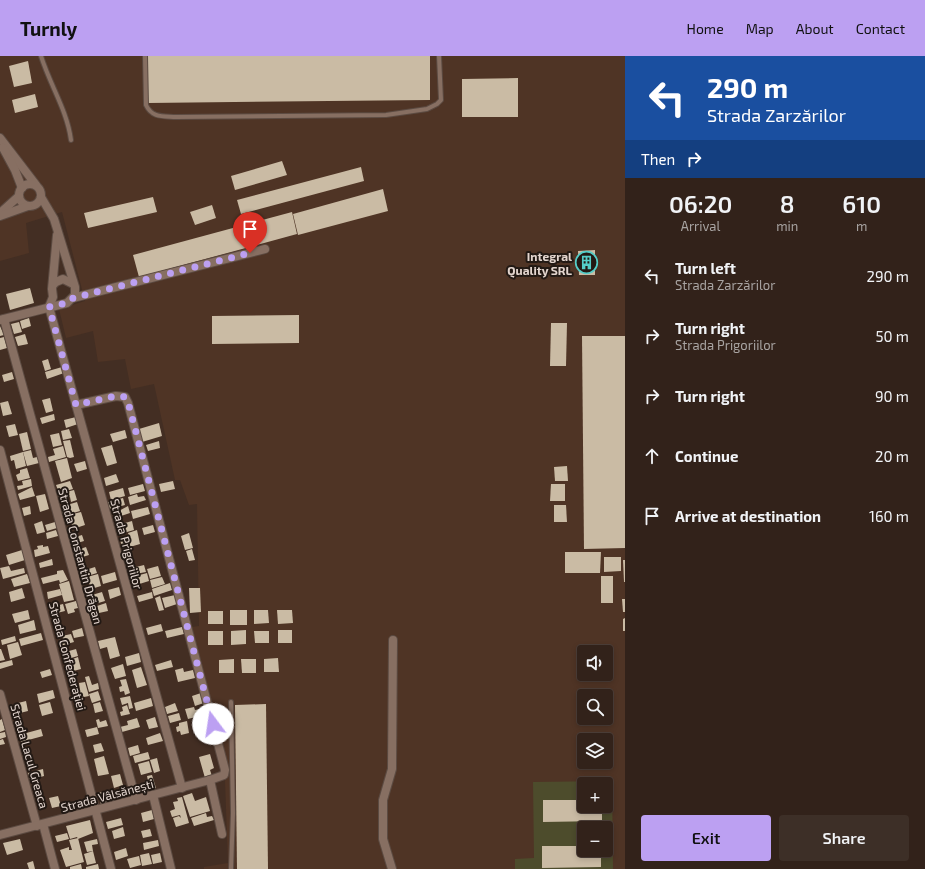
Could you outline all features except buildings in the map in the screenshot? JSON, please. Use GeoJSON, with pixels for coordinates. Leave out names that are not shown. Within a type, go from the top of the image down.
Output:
{"type":"FeatureCollection","features":[{"type":"Feature","properties":{"kind":"street"},"geometry":{"type":"LineString","coordinates":[[0,138],[30,175],[40,190],[41,197],[52,214],[76,291],[73,298]]}},
{"type":"Feature","properties":{"kind":"street"},"geometry":{"type":"LineString","coordinates":[[0,142],[20,192],[22,203],[48,206]]}},
{"type":"Feature","properties":{"kind":"street"},"geometry":{"type":"LineString","coordinates":[[0,213],[28,184],[36,185]]}},
{"type":"Feature","properties":{"kind":"street"},"geometry":{"type":"LineString","coordinates":[[0,216],[32,205],[41,197]]}},
{"type":"Feature","properties":{"kind":"street"},"geometry":{"type":"LineString","coordinates":[[49,307],[53,297],[52,289],[57,230]]}},
{"type":"Feature","properties":{"kind":"street"},"geometry":{"type":"LineString","coordinates":[[2,319],[63,303],[73,298],[265,249]]}},
{"type":"Feature","properties":{"kind":"street"},"geometry":{"type":"LineString","coordinates":[[53,285],[63,279],[73,284]]}},
{"type":"Feature","properties":{"kind":"street"},"geometry":{"type":"LineString","coordinates":[[53,297],[55,300],[63,303]]}},
{"type":"Feature","properties":{"kind":"street","name":"Strada Prigoriilor"},"geometry":{"type":"LineString","coordinates":[[49,307],[182,788]]}},
{"type":"Feature","properties":{"kind":"street","name":"Strada Constantin Drăgan"},"geometry":{"type":"LineString","coordinates":[[2,319],[136,800]]}},
{"type":"Feature","properties":{"kind":"street"},"geometry":{"type":"LineString","coordinates":[[76,405],[116,396],[125,397],[128,402],[204,686],[225,770],[222,776]]}},
{"type":"Feature","properties":{"kind":"street","name":"Strada Confederației"},"geometry":{"type":"LineString","coordinates":[[0,450],[97,811],[111,869]]}},
{"type":"Feature","properties":{"kind":"street"},"geometry":{"type":"LineString","coordinates":[[392,869],[383,839],[384,800],[392,769],[393,640]]}},
{"type":"Feature","properties":{"kind":"street","name":"Strada Lacul Greaca"},"geometry":{"type":"LineString","coordinates":[[0,694],[55,869]]}},
{"type":"Feature","properties":{"kind":"street","name":"Strada Vâlsănești"},"geometry":{"type":"LineString","coordinates":[[0,835],[97,811],[222,776]]}},
{"type":"Feature","properties":{"kind":"street"},"geometry":{"type":"LineString","coordinates":[[210,780],[222,834]]}},
{"type":"Feature","properties":{"kind":"street"},"geometry":{"type":"LineString","coordinates":[[153,795],[171,869]]}},
{"type":"Feature","properties":{"kind":"lane"},"geometry":{"type":"LineString","coordinates":[[41,56],[52,87],[67,119],[71,140]]}},
{"type":"Feature","properties":{"kind":"lane"},"geometry":{"type":"LineString","coordinates":[[145,56],[146,105],[154,116],[176,117],[386,115],[427,110],[441,100],[439,56]]}},
{"type":"Feature","properties":{"kind":"lane"},"geometry":{"type":"LineString","coordinates":[[231,702],[231,869]]}},
{"type":"Feature","properties":{"kind":"lane"},"geometry":{"type":"LineString","coordinates":[[222,776],[232,778]]}},
{"type":"Feature","properties":{"kind":"shaded area"},"geometry":{"type":"Polygon","coordinates":[[[0,56],[625,56],[625,869],[204,869],[204,867],[228,863],[225,781],[227,771],[220,733],[192,627],[199,626],[197,504],[189,505],[180,480],[175,480],[154,384],[131,389],[125,359],[98,362],[93,331],[66,338],[59,309],[85,301],[62,212],[26,223],[29,253],[0,261],[0,56]]]}},
{"type":"Feature","properties":{"kind":"shaded area"},"geometry":{"type":"Polygon","coordinates":[[[577,781],[577,813],[612,813],[612,821],[577,821],[577,857],[613,857],[613,869],[515,869],[515,859],[534,858],[533,782],[577,781]]]}},
{"type":"Feature","properties":{"kind":"place","name":"Integral Quality SRL"},"geometry":{"type":"Point","coordinates":[587,263]}},
{"type":"Feature","properties":{"kind":"route"},"geometry":{"type":"LineString","coordinates":[[213,724],[128,402],[125,397],[116,396],[76,405],[49,307],[67,303],[73,298],[250,253]]}}]}
